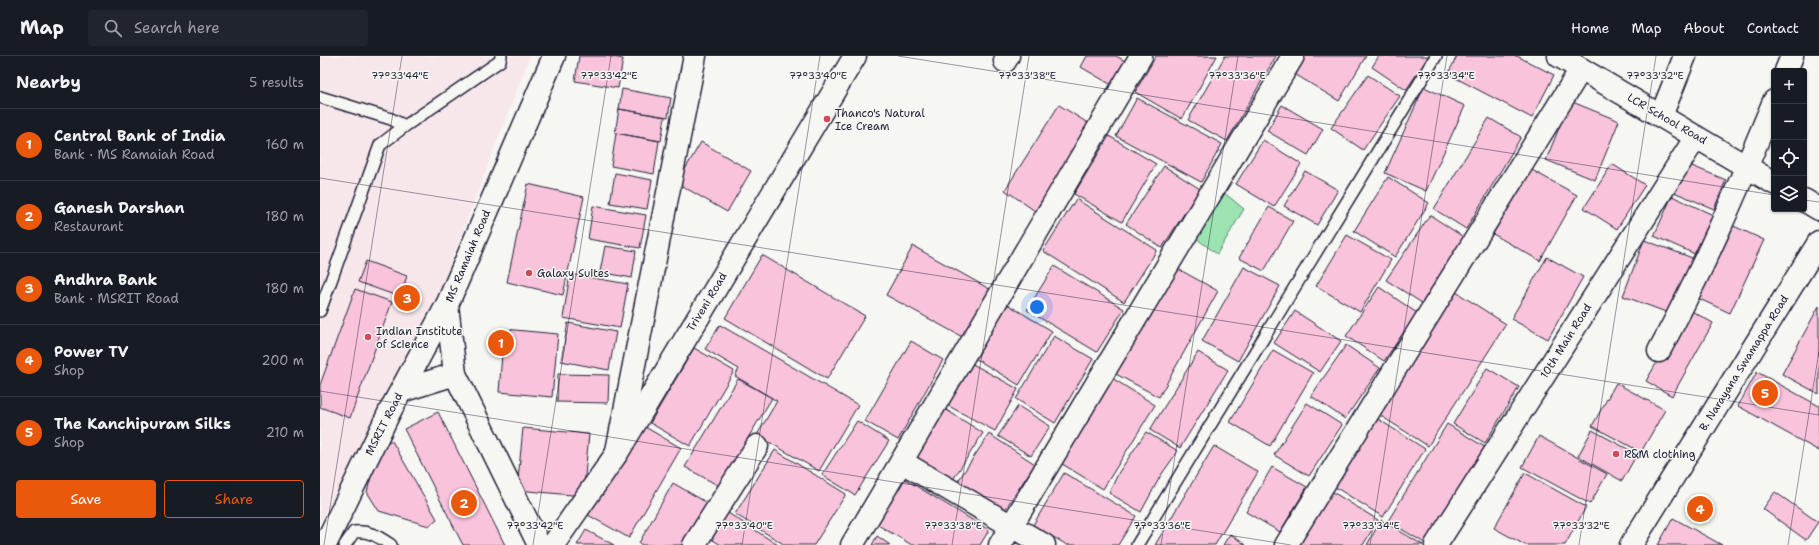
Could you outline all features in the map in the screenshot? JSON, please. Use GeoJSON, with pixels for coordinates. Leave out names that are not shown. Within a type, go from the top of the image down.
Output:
{"type":"FeatureCollection","features":[{"type":"Feature","properties":{"kind":"street","name":"MS Ramaiah Road"},"geometry":{"type":"LineString","coordinates":[[539,545],[454,374],[447,305],[554,56]]}},
{"type":"Feature","properties":{"kind":"street"},"geometry":{"type":"LineString","coordinates":[[617,453],[695,56]]}},
{"type":"Feature","properties":{"kind":"street","name":"Triveni Road"},"geometry":{"type":"LineString","coordinates":[[553,545],[617,453],[855,56]]}},
{"type":"Feature","properties":{"kind":"street"},"geometry":{"type":"LineString","coordinates":[[1000,545],[1293,56]]}},
{"type":"Feature","properties":{"kind":"street","name":"LCR School Road"},"geometry":{"type":"LineString","coordinates":[[1559,56],[1771,181]]}},
{"type":"Feature","properties":{"kind":"street"},"geometry":{"type":"LineString","coordinates":[[1661,116],[1685,56]]}},
{"type":"Feature","properties":{"kind":"street"},"geometry":{"type":"LineString","coordinates":[[1787,68],[1792,56]]}},
{"type":"Feature","properties":{"kind":"street"},"geometry":{"type":"LineString","coordinates":[[852,545],[902,462],[1135,58]]}},
{"type":"Feature","properties":{"kind":"street"},"geometry":{"type":"LineString","coordinates":[[1286,545],[1581,69]]}},
{"type":"Feature","properties":{"kind":"street"},"geometry":{"type":"LineString","coordinates":[[1659,351],[1689,296],[1747,167],[1773,104]]}},
{"type":"Feature","properties":{"kind":"street","name":"10th Main Road"},"geometry":{"type":"LineString","coordinates":[[1436,545],[1696,137]]}},
{"type":"Feature","properties":{"kind":"street"},"geometry":{"type":"LineString","coordinates":[[1807,202],[1819,209]]}},
{"type":"Feature","properties":{"kind":"street","name":"B. Narayana Swamappa Road"},"geometry":{"type":"LineString","coordinates":[[1631,545],[1819,242]]}},
{"type":"Feature","properties":{"kind":"street","name":"MSRIT Road"},"geometry":{"type":"LineString","coordinates":[[325,545],[401,391],[447,305]]}},
{"type":"Feature","properties":{"kind":"street"},"geometry":{"type":"LineString","coordinates":[[401,391],[454,374]]}},
{"type":"Feature","properties":{"kind":"street"},"geometry":{"type":"LineString","coordinates":[[694,545],[757,446]]}},
{"type":"Feature","properties":{"kind":"street"},"geometry":{"type":"LineString","coordinates":[[902,462],[1044,545]]}},
{"type":"Feature","properties":{"kind":"lane"},"geometry":{"type":"LineString","coordinates":[[320,311],[380,144],[500,60],[502,56]]}},
{"type":"Feature","properties":{"kind":"lane"},"geometry":{"type":"LineString","coordinates":[[1137,545],[1436,56]]}},
{"type":"Feature","properties":{"kind":"lane"},"geometry":{"type":"LineString","coordinates":[[320,97],[391,119],[405,126]]}},
{"type":"Feature","properties":{"kind":"lane"},"geometry":{"type":"LineString","coordinates":[[320,285],[325,297]]}},
{"type":"Feature","properties":{"kind":"lane"},"geometry":{"type":"LineString","coordinates":[[345,545],[354,532],[363,531],[374,535],[391,545]]}},
{"type":"Feature","properties":{"kind":"shaded area","name":"Indian Institute of Science"},"geometry":{"type":"Polygon","coordinates":[[[320,56],[530,56],[443,282],[389,393],[320,523],[320,56]]]}},
{"type":"Feature","properties":{"kind":"green space"},"geometry":{"type":"Polygon","coordinates":[[[1222,191],[1244,209],[1217,254],[1193,236],[1222,191]]]}},
{"type":"Feature","properties":{"kind":"building"},"geometry":{"type":"Polygon","coordinates":[[[579,56],[607,56],[623,59],[618,88],[575,81],[579,56]]]}},
{"type":"Feature","properties":{"kind":"building"},"geometry":{"type":"Polygon","coordinates":[[[1087,56],[1116,56],[1129,63],[1115,87],[1081,67],[1087,56]]]}},
{"type":"Feature","properties":{"kind":"building"},"geometry":{"type":"Polygon","coordinates":[[[1156,56],[1217,56],[1182,119],[1135,92],[1156,56]]]}},
{"type":"Feature","properties":{"kind":"building"},"geometry":{"type":"Polygon","coordinates":[[[1225,56],[1276,56],[1227,141],[1188,120],[1225,56]]]}},
{"type":"Feature","properties":{"kind":"building"},"geometry":{"type":"Polygon","coordinates":[[[1304,56],[1366,56],[1339,101],[1293,73],[1304,56]]]}},
{"type":"Feature","properties":{"kind":"building"},"geometry":{"type":"Polygon","coordinates":[[[1379,56],[1429,56],[1406,90],[1372,67],[1379,56]]]}},
{"type":"Feature","properties":{"kind":"building"},"geometry":{"type":"Polygon","coordinates":[[[1457,56],[1517,56],[1554,75],[1532,118],[1448,74],[1457,56]]]}},
{"type":"Feature","properties":{"kind":"building"},"geometry":{"type":"Polygon","coordinates":[[[1368,75],[1400,96],[1363,150],[1331,128],[1368,75]]]}},
{"type":"Feature","properties":{"kind":"building"},"geometry":{"type":"Polygon","coordinates":[[[1424,87],[1465,106],[1426,191],[1385,173],[1424,87]]]}},
{"type":"Feature","properties":{"kind":"building"},"geometry":{"type":"Polygon","coordinates":[[[622,89],[671,98],[668,117],[619,109],[622,89]]]}},
{"type":"Feature","properties":{"kind":"building"},"geometry":{"type":"Polygon","coordinates":[[[1137,98],[1222,144],[1201,182],[1116,136],[1137,98]]]}},
{"type":"Feature","properties":{"kind":"building"},"geometry":{"type":"Polygon","coordinates":[[[1570,101],[1619,121],[1595,180],[1546,160],[1570,101]]]}},
{"type":"Feature","properties":{"kind":"building"},"geometry":{"type":"Polygon","coordinates":[[[1059,105],[1091,125],[1035,211],[1005,190],[1059,105]]]}},
{"type":"Feature","properties":{"kind":"building"},"geometry":{"type":"Polygon","coordinates":[[[1282,105],[1323,129],[1308,155],[1267,131],[1282,105]]]}},
{"type":"Feature","properties":{"kind":"building"},"geometry":{"type":"Polygon","coordinates":[[[619,109],[665,117],[661,141],[615,133],[619,109]]]}},
{"type":"Feature","properties":{"kind":"building"},"geometry":{"type":"Polygon","coordinates":[[[1489,118],[1521,137],[1466,229],[1434,209],[1489,118]]]}},
{"type":"Feature","properties":{"kind":"building"},"geometry":{"type":"Polygon","coordinates":[[[616,133],[659,141],[654,174],[611,166],[616,133]]]}},
{"type":"Feature","properties":{"kind":"building"},"geometry":{"type":"Polygon","coordinates":[[[1109,136],[1156,164],[1122,222],[1074,194],[1109,136]]]}},
{"type":"Feature","properties":{"kind":"building"},"geometry":{"type":"Polygon","coordinates":[[[1263,140],[1301,164],[1274,207],[1236,184],[1263,140]]]}},
{"type":"Feature","properties":{"kind":"building"},"geometry":{"type":"Polygon","coordinates":[[[701,142],[751,171],[727,212],[677,183],[701,142]]]}},
{"type":"Feature","properties":{"kind":"building"},"geometry":{"type":"Polygon","coordinates":[[[1612,164],[1645,185],[1617,229],[1584,208],[1612,164]]]}},
{"type":"Feature","properties":{"kind":"building"},"geometry":{"type":"Polygon","coordinates":[[[1687,164],[1726,180],[1714,209],[1674,192],[1687,164]]]}},
{"type":"Feature","properties":{"kind":"building"},"geometry":{"type":"Polygon","coordinates":[[[1164,166],[1200,189],[1162,248],[1126,224],[1164,166]]]}},
{"type":"Feature","properties":{"kind":"building"},"geometry":{"type":"Polygon","coordinates":[[[1530,169],[1577,195],[1540,261],[1493,234],[1530,169]]]}},
{"type":"Feature","properties":{"kind":"building"},"geometry":{"type":"Polygon","coordinates":[[[1305,171],[1338,190],[1317,225],[1284,206],[1305,171]]]}},
{"type":"Feature","properties":{"kind":"building"},"geometry":{"type":"Polygon","coordinates":[[[615,173],[652,180],[647,209],[610,203],[615,173]]]}},
{"type":"Feature","properties":{"kind":"building"},"geometry":{"type":"Polygon","coordinates":[[[1388,177],[1429,203],[1395,257],[1354,231],[1388,177]]]}},
{"type":"Feature","properties":{"kind":"building"},"geometry":{"type":"Polygon","coordinates":[[[528,184],[584,197],[563,295],[507,282],[528,184]]]}},
{"type":"Feature","properties":{"kind":"building"},"geometry":{"type":"Polygon","coordinates":[[[1672,196],[1713,215],[1695,254],[1654,236],[1672,196]]]}},
{"type":"Feature","properties":{"kind":"building"},"geometry":{"type":"Polygon","coordinates":[[[1076,199],[1157,250],[1124,302],[1043,251],[1076,199]]]}},
{"type":"Feature","properties":{"kind":"building"},"geometry":{"type":"Polygon","coordinates":[[[593,206],[646,215],[640,248],[588,239],[593,206]]]}},
{"type":"Feature","properties":{"kind":"building"},"geometry":{"type":"Polygon","coordinates":[[[1269,207],[1293,221],[1264,271],[1239,258],[1269,207]]]}},
{"type":"Feature","properties":{"kind":"building"},"geometry":{"type":"Polygon","coordinates":[[[1430,215],[1465,238],[1422,303],[1386,280],[1430,215]]]}},
{"type":"Feature","properties":{"kind":"building"},"geometry":{"type":"Polygon","coordinates":[[[1727,223],[1764,240],[1730,313],[1693,296],[1727,223]]]}},
{"type":"Feature","properties":{"kind":"building"},"geometry":{"type":"Polygon","coordinates":[[[1347,235],[1391,260],[1360,312],[1316,286],[1347,235]]]}},
{"type":"Feature","properties":{"kind":"building"},"geometry":{"type":"Polygon","coordinates":[[[1644,240],[1695,259],[1674,315],[1623,296],[1644,240]]]}},
{"type":"Feature","properties":{"kind":"building"},"geometry":{"type":"Polygon","coordinates":[[[605,246],[636,251],[632,278],[600,272],[605,246]]]}},
{"type":"Feature","properties":{"kind":"building"},"geometry":{"type":"Polygon","coordinates":[[[913,246],[993,291],[966,339],[886,295],[913,246]]]}},
{"type":"Feature","properties":{"kind":"building"},"geometry":{"type":"Polygon","coordinates":[[[762,255],[865,316],[827,379],[725,318],[762,255]]]}},
{"type":"Feature","properties":{"kind":"building"},"geometry":{"type":"Polygon","coordinates":[[[1547,257],[1583,277],[1548,339],[1511,319],[1547,257]]]}},
{"type":"Feature","properties":{"kind":"building"},"geometry":{"type":"Polygon","coordinates":[[[366,261],[407,276],[400,297],[358,282],[366,261]]]}},
{"type":"Feature","properties":{"kind":"building"},"geometry":{"type":"Polygon","coordinates":[[[1171,265],[1218,291],[1159,397],[1112,372],[1171,265]]]}},
{"type":"Feature","properties":{"kind":"building"},"geometry":{"type":"Polygon","coordinates":[[[1054,266],[1124,309],[1097,352],[1027,310],[1054,266]]]}},
{"type":"Feature","properties":{"kind":"building"},"geometry":{"type":"Polygon","coordinates":[[[1244,267],[1280,286],[1238,361],[1202,341],[1244,267]]]}},
{"type":"Feature","properties":{"kind":"building"},"geometry":{"type":"Polygon","coordinates":[[[570,274],[628,284],[620,328],[563,318],[570,274]]]}},
{"type":"Feature","properties":{"kind":"building"},"geometry":{"type":"Polygon","coordinates":[[[1379,287],[1417,313],[1384,361],[1346,336],[1379,287]]]}},
{"type":"Feature","properties":{"kind":"building"},"geometry":{"type":"Polygon","coordinates":[[[355,289],[392,302],[350,418],[320,407],[320,385],[355,289]]]}},
{"type":"Feature","properties":{"kind":"building"},"geometry":{"type":"Polygon","coordinates":[[[1456,292],[1506,324],[1428,446],[1378,414],[1456,292]]]}},
{"type":"Feature","properties":{"kind":"building"},"geometry":{"type":"Polygon","coordinates":[[[1005,303],[1052,331],[1019,385],[973,357],[1005,303]]]}},
{"type":"Feature","properties":{"kind":"building"},"geometry":{"type":"Polygon","coordinates":[[[1819,306],[1819,394],[1782,374],[1819,306]]]}},
{"type":"Feature","properties":{"kind":"building"},"geometry":{"type":"Polygon","coordinates":[[[1688,309],[1713,323],[1672,396],[1646,381],[1688,309]]]}},
{"type":"Feature","properties":{"kind":"building"},"geometry":{"type":"Polygon","coordinates":[[[1295,311],[1341,341],[1320,372],[1274,343],[1295,311]]]}},
{"type":"Feature","properties":{"kind":"building"},"geometry":{"type":"Polygon","coordinates":[[[568,323],[616,332],[609,370],[561,361],[568,323]]]}},
{"type":"Feature","properties":{"kind":"building"},"geometry":{"type":"Polygon","coordinates":[[[720,325],[858,405],[819,471],[757,435],[777,401],[735,376],[739,369],[705,349],[720,325]]]}},
{"type":"Feature","properties":{"kind":"building"},"geometry":{"type":"Polygon","coordinates":[[[504,329],[558,334],[552,397],[499,392],[504,329]]]}},
{"type":"Feature","properties":{"kind":"building"},"geometry":{"type":"Polygon","coordinates":[[[1054,336],[1093,359],[1055,423],[1016,399],[1054,336]]]}},
{"type":"Feature","properties":{"kind":"building"},"geometry":{"type":"Polygon","coordinates":[[[911,341],[943,360],[898,440],[865,421],[911,341]]]}},
{"type":"Feature","properties":{"kind":"building"},"geometry":{"type":"Polygon","coordinates":[[[1346,345],[1380,368],[1345,419],[1311,396],[1346,345]]]}},
{"type":"Feature","properties":{"kind":"building"},"geometry":{"type":"Polygon","coordinates":[[[694,348],[734,371],[690,446],[650,423],[694,348]]]}},
{"type":"Feature","properties":{"kind":"building"},"geometry":{"type":"Polygon","coordinates":[[[1273,350],[1313,373],[1270,446],[1230,422],[1273,350]]]}},
{"type":"Feature","properties":{"kind":"building"},"geometry":{"type":"Polygon","coordinates":[[[1198,352],[1228,370],[1180,448],[1150,430],[1198,352]]]}},
{"type":"Feature","properties":{"kind":"building"},"geometry":{"type":"Polygon","coordinates":[[[969,362],[1018,389],[995,431],[945,404],[969,362]]]}},
{"type":"Feature","properties":{"kind":"building"},"geometry":{"type":"Polygon","coordinates":[[[1487,368],[1519,387],[1485,443],[1453,424],[1487,368]]]}},
{"type":"Feature","properties":{"kind":"building"},"geometry":{"type":"Polygon","coordinates":[[[1757,372],[1819,406],[1819,451],[1738,406],[1757,372]]]}},
{"type":"Feature","properties":{"kind":"building"},"geometry":{"type":"Polygon","coordinates":[[[558,374],[609,375],[608,403],[557,402],[558,374]]]}},
{"type":"Feature","properties":{"kind":"building"},"geometry":{"type":"Polygon","coordinates":[[[1112,378],[1155,405],[1103,489],[1059,462],[1112,378]]]}},
{"type":"Feature","properties":{"kind":"building"},"geometry":{"type":"Polygon","coordinates":[[[738,379],[772,398],[719,486],[685,467],[738,379]]]}},
{"type":"Feature","properties":{"kind":"building"},"geometry":{"type":"Polygon","coordinates":[[[1616,383],[1665,410],[1641,452],[1592,426],[1616,383]]]}},
{"type":"Feature","properties":{"kind":"building"},"geometry":{"type":"Polygon","coordinates":[[[1307,403],[1342,425],[1309,476],[1274,455],[1307,403]]]}},
{"type":"Feature","properties":{"kind":"building"},"geometry":{"type":"Polygon","coordinates":[[[1018,406],[1050,426],[1031,456],[998,436],[1018,406]]]}},
{"type":"Feature","properties":{"kind":"building"},"geometry":{"type":"Polygon","coordinates":[[[945,409],[983,433],[952,481],[914,456],[945,409]]]}},
{"type":"Feature","properties":{"kind":"building"},"geometry":{"type":"Polygon","coordinates":[[[438,412],[505,545],[463,545],[404,429],[438,412]]]}},
{"type":"Feature","properties":{"kind":"building"},"geometry":{"type":"Polygon","coordinates":[[[1378,419],[1425,449],[1383,517],[1335,487],[1378,419]]]}},
{"type":"Feature","properties":{"kind":"building"},"geometry":{"type":"Polygon","coordinates":[[[857,421],[889,441],[855,495],[822,475],[857,421]]]}},
{"type":"Feature","properties":{"kind":"building"},"geometry":{"type":"Polygon","coordinates":[[[640,424],[681,448],[629,538],[588,515],[640,424]]]}},
{"type":"Feature","properties":{"kind":"building"},"geometry":{"type":"Polygon","coordinates":[[[1447,424],[1488,449],[1428,545],[1388,521],[1447,424]]]}},
{"type":"Feature","properties":{"kind":"building"},"geometry":{"type":"Polygon","coordinates":[[[523,428],[589,434],[583,496],[517,490],[523,428]]]}},
{"type":"Feature","properties":{"kind":"building"},"geometry":{"type":"Polygon","coordinates":[[[1592,430],[1637,454],[1622,481],[1578,456],[1592,430]]]}},
{"type":"Feature","properties":{"kind":"building"},"geometry":{"type":"Polygon","coordinates":[[[1146,432],[1178,451],[1161,475],[1141,512],[1109,493],[1119,472],[1146,432]]]}},
{"type":"Feature","properties":{"kind":"building"},"geometry":{"type":"Polygon","coordinates":[[[989,434],[1035,464],[1002,514],[956,484],[989,434]]]}},
{"type":"Feature","properties":{"kind":"building"},"geometry":{"type":"Polygon","coordinates":[[[1539,436],[1607,474],[1590,504],[1522,467],[1539,436]]]}},
{"type":"Feature","properties":{"kind":"building"},"geometry":{"type":"Polygon","coordinates":[[[392,441],[437,519],[429,526],[379,511],[367,492],[380,442],[392,441]]]}},
{"type":"Feature","properties":{"kind":"building"},"geometry":{"type":"Polygon","coordinates":[[[1214,446],[1258,472],[1215,545],[1155,545],[1214,446]]]}},
{"type":"Feature","properties":{"kind":"building"},"geometry":{"type":"Polygon","coordinates":[[[775,450],[846,494],[814,545],[785,545],[735,514],[775,450]]]}},
{"type":"Feature","properties":{"kind":"building"},"geometry":{"type":"Polygon","coordinates":[[[1272,467],[1307,487],[1280,532],[1246,512],[1272,467]]]}},
{"type":"Feature","properties":{"kind":"building"},"geometry":{"type":"Polygon","coordinates":[[[1064,473],[1136,516],[1118,545],[1067,545],[1033,525],[1064,473]]]}},
{"type":"Feature","properties":{"kind":"building"},"geometry":{"type":"Polygon","coordinates":[[[1525,473],[1586,507],[1565,545],[1525,545],[1494,528],[1525,473]]]}},
{"type":"Feature","properties":{"kind":"building"},"geometry":{"type":"Polygon","coordinates":[[[898,475],[989,530],[980,545],[912,545],[871,521],[898,475]]]}},
{"type":"Feature","properties":{"kind":"building"},"geometry":{"type":"Polygon","coordinates":[[[673,483],[709,504],[685,545],[642,545],[639,543],[673,483]]]}},
{"type":"Feature","properties":{"kind":"building"},"geometry":{"type":"Polygon","coordinates":[[[1331,491],[1378,520],[1363,545],[1298,545],[1331,491]]]}},
{"type":"Feature","properties":{"kind":"building"},"geometry":{"type":"Polygon","coordinates":[[[1775,492],[1818,522],[1806,540],[1763,509],[1775,492]]]}},
{"type":"Feature","properties":{"kind":"building"},"geometry":{"type":"Polygon","coordinates":[[[725,511],[778,545],[721,545],[708,537],[725,511]]]}},
{"type":"Feature","properties":{"kind":"building"},"geometry":{"type":"Polygon","coordinates":[[[1673,518],[1722,545],[1658,545],[1673,518]]]}},
{"type":"Feature","properties":{"kind":"building"},"geometry":{"type":"Polygon","coordinates":[[[1381,520],[1423,545],[1367,545],[1381,520]]]}},
{"type":"Feature","properties":{"kind":"building"},"geometry":{"type":"Polygon","coordinates":[[[586,530],[614,545],[577,545],[586,530]]]}},
{"type":"Feature","properties":{"kind":"building"},"geometry":{"type":"Polygon","coordinates":[[[1230,534],[1246,545],[1223,545],[1230,534]]]}},
{"type":"Feature","properties":{"kind":"building"},"geometry":{"type":"Polygon","coordinates":[[[877,536],[890,545],[872,545],[877,536]]]}},
{"type":"Feature","properties":{"kind":"place","name":"Thanco's Natural Ice Cream"},"geometry":{"type":"Point","coordinates":[827,119]}},
{"type":"Feature","properties":{"kind":"place","name":"Galaxy Suites"},"geometry":{"type":"Point","coordinates":[529,273]}},
{"type":"Feature","properties":{"kind":"place","name":"Andhra Bank"},"geometry":{"type":"Point","coordinates":[407,298]}},
{"type":"Feature","properties":{"kind":"place","name":"Indian Institute of Science"},"geometry":{"type":"Point","coordinates":[368,337]}},
{"type":"Feature","properties":{"kind":"place","name":"Central Bank of India"},"geometry":{"type":"Point","coordinates":[501,343]}},
{"type":"Feature","properties":{"kind":"place","name":"The Kanchipuram Silks"},"geometry":{"type":"Point","coordinates":[1765,393]}},
{"type":"Feature","properties":{"kind":"place","name":"R&M clothing"},"geometry":{"type":"Point","coordinates":[1616,454]}},
{"type":"Feature","properties":{"kind":"place","name":"Ganesh Darshan"},"geometry":{"type":"Point","coordinates":[464,503]}},
{"type":"Feature","properties":{"kind":"place","name":"Power TV"},"geometry":{"type":"Point","coordinates":[1700,509]}}]}
